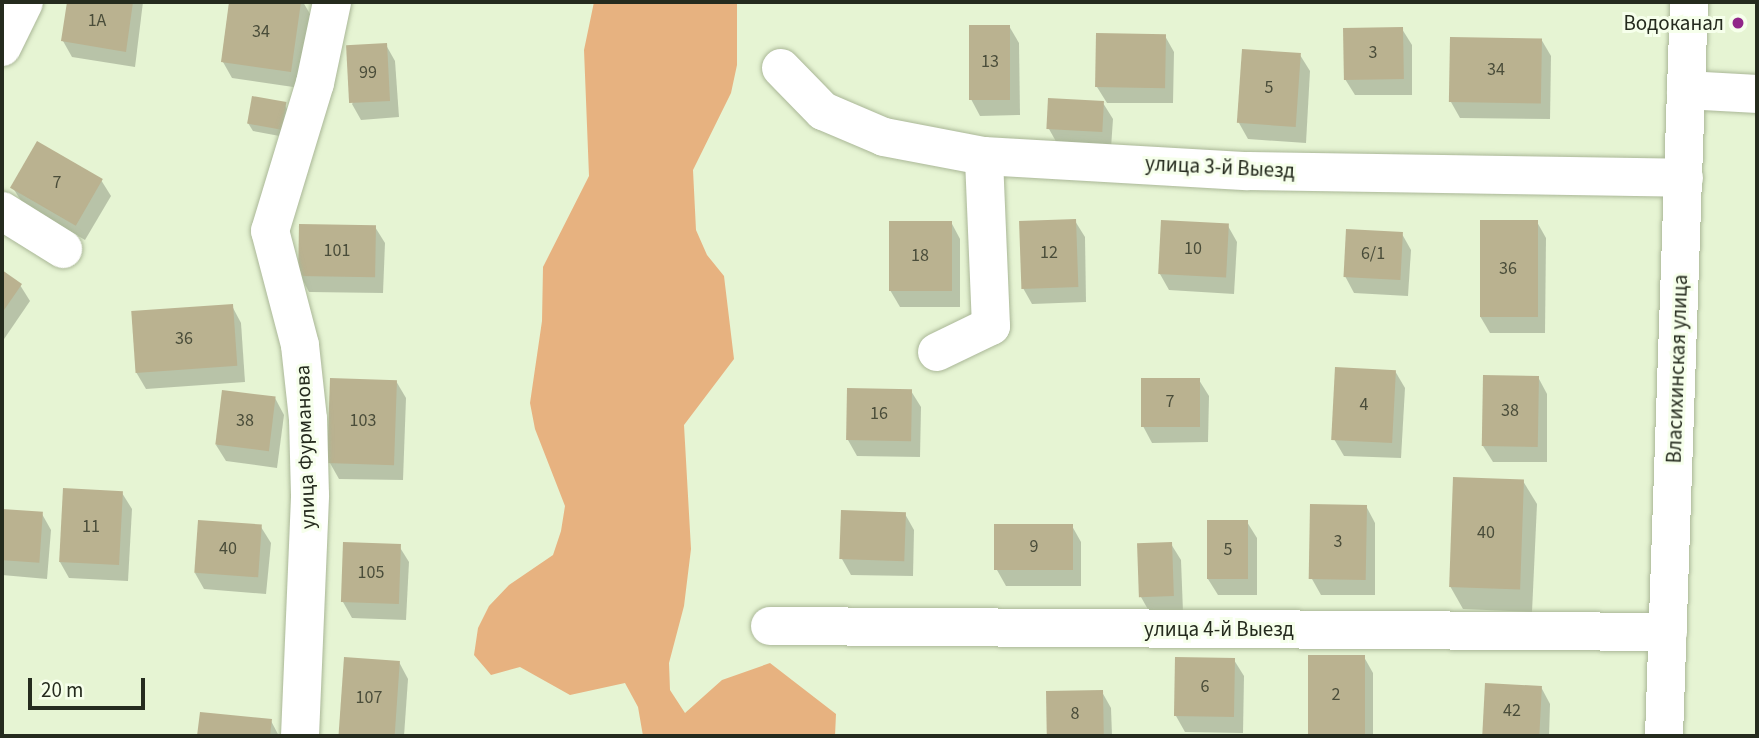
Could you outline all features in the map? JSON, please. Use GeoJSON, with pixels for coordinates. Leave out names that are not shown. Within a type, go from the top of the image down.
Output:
{"type":"FeatureCollection","features":[{"type":"Feature","properties":{"kind":"street"},"geometry":{"type":"LineString","coordinates":[[2,47],[24,2]]}},
{"type":"Feature","properties":{"kind":"street","name":"улица Фурманова"},"geometry":{"type":"LineString","coordinates":[[300,736],[310,495],[308,419],[300,345],[270,231],[315,83],[332,2]]}},
{"type":"Feature","properties":{"kind":"street","name":"Власихинская улица"},"geometry":{"type":"LineString","coordinates":[[1664,736],[1689,2]]}},
{"type":"Feature","properties":{"kind":"street","name":"улица 3-й Выезд"},"geometry":{"type":"LineString","coordinates":[[780,68],[823,111],[884,137],[984,156],[1248,171],[1684,178]]}},
{"type":"Feature","properties":{"kind":"street"},"geometry":{"type":"LineString","coordinates":[[1686,90],[1757,94]]}},
{"type":"Feature","properties":{"kind":"street"},"geometry":{"type":"LineString","coordinates":[[937,352],[991,326],[984,156]]}},
{"type":"Feature","properties":{"kind":"street"},"geometry":{"type":"LineString","coordinates":[[2,211],[63,249]]}},
{"type":"Feature","properties":{"kind":"street","name":"улица 4-й Выезд"},"geometry":{"type":"LineString","coordinates":[[770,626],[1668,632]]}},
{"type":"Feature","properties":{"kind":"shaded area"},"geometry":{"type":"Polygon","coordinates":[[[594,2],[737,2],[737,65],[731,93],[693,170],[696,230],[707,255],[724,276],[734,359],[684,425],[691,549],[684,606],[669,663],[670,690],[685,713],[722,680],[770,663],[836,714],[835,736],[643,736],[638,707],[625,683],[570,695],[520,667],[491,675],[474,655],[478,628],[489,606],[509,585],[553,555],[561,531],[565,506],[535,429],[530,403],[542,321],[543,267],[589,176],[584,50],[594,2]]]}},
{"type":"Feature","properties":{"kind":"building"},"geometry":{"type":"Polygon","coordinates":[[[67,2],[133,2],[126,52],[61,41],[67,2]]]}},
{"type":"Feature","properties":{"kind":"building"},"geometry":{"type":"Polygon","coordinates":[[[229,2],[301,2],[291,72],[221,62],[229,2]]]}},
{"type":"Feature","properties":{"kind":"building"},"geometry":{"type":"Polygon","coordinates":[[[969,25],[1010,25],[1010,100],[969,100],[969,25]]]}},
{"type":"Feature","properties":{"kind":"building"},"geometry":{"type":"Polygon","coordinates":[[[1403,27],[1404,79],[1344,80],[1343,28],[1403,27]]]}},
{"type":"Feature","properties":{"kind":"building"},"geometry":{"type":"Polygon","coordinates":[[[1096,33],[1166,34],[1165,88],[1095,87],[1096,33]]]}},
{"type":"Feature","properties":{"kind":"building"},"geometry":{"type":"Polygon","coordinates":[[[1450,37],[1542,39],[1541,104],[1449,102],[1450,37]]]}},
{"type":"Feature","properties":{"kind":"building"},"geometry":{"type":"Polygon","coordinates":[[[387,43],[390,101],[349,103],[346,45],[387,43]]]}},
{"type":"Feature","properties":{"kind":"building"},"geometry":{"type":"Polygon","coordinates":[[[1242,49],[1301,53],[1296,127],[1237,123],[1242,49]]]}},
{"type":"Feature","properties":{"kind":"building"},"geometry":{"type":"Polygon","coordinates":[[[252,96],[286,102],[282,130],[247,124],[252,96]]]}},
{"type":"Feature","properties":{"kind":"building"},"geometry":{"type":"Polygon","coordinates":[[[1048,98],[1104,101],[1102,132],[1046,129],[1048,98]]]}},
{"type":"Feature","properties":{"kind":"building"},"geometry":{"type":"Polygon","coordinates":[[[37,141],[103,179],[76,226],[10,188],[37,141]]]}},
{"type":"Feature","properties":{"kind":"building"},"geometry":{"type":"Polygon","coordinates":[[[1076,219],[1078,287],[1021,289],[1019,221],[1076,219]]]}},
{"type":"Feature","properties":{"kind":"building"},"geometry":{"type":"Polygon","coordinates":[[[1161,220],[1229,224],[1226,277],[1158,274],[1161,220]]]}},
{"type":"Feature","properties":{"kind":"building"},"geometry":{"type":"Polygon","coordinates":[[[1480,220],[1538,220],[1538,317],[1480,317],[1480,220]]]}},
{"type":"Feature","properties":{"kind":"building"},"geometry":{"type":"Polygon","coordinates":[[[889,221],[952,221],[952,291],[889,291],[889,221]]]}},
{"type":"Feature","properties":{"kind":"building"},"geometry":{"type":"Polygon","coordinates":[[[299,224],[376,225],[375,277],[298,276],[299,224]]]}},
{"type":"Feature","properties":{"kind":"building"},"geometry":{"type":"Polygon","coordinates":[[[1346,229],[1403,232],[1400,280],[1343,277],[1346,229]]]}},
{"type":"Feature","properties":{"kind":"building"},"geometry":{"type":"Polygon","coordinates":[[[2,270],[22,284],[2,313],[2,270]]]}},
{"type":"Feature","properties":{"kind":"building"},"geometry":{"type":"Polygon","coordinates":[[[233,304],[237,366],[136,373],[131,311],[233,304]]]}},
{"type":"Feature","properties":{"kind":"building"},"geometry":{"type":"Polygon","coordinates":[[[1335,367],[1396,370],[1392,443],[1331,440],[1335,367]]]}},
{"type":"Feature","properties":{"kind":"building"},"geometry":{"type":"Polygon","coordinates":[[[1483,375],[1539,376],[1538,447],[1482,446],[1483,375]]]}},
{"type":"Feature","properties":{"kind":"building"},"geometry":{"type":"Polygon","coordinates":[[[330,378],[397,380],[394,465],[327,463],[330,378]]]}},
{"type":"Feature","properties":{"kind":"building"},"geometry":{"type":"Polygon","coordinates":[[[1141,378],[1200,378],[1200,427],[1141,427],[1141,378]]]}},
{"type":"Feature","properties":{"kind":"building"},"geometry":{"type":"Polygon","coordinates":[[[847,388],[912,389],[911,441],[846,440],[847,388]]]}},
{"type":"Feature","properties":{"kind":"building"},"geometry":{"type":"Polygon","coordinates":[[[222,390],[276,397],[269,451],[215,445],[222,390]]]}},
{"type":"Feature","properties":{"kind":"building"},"geometry":{"type":"Polygon","coordinates":[[[1453,477],[1524,479],[1520,589],[1449,587],[1453,477]]]}},
{"type":"Feature","properties":{"kind":"building"},"geometry":{"type":"Polygon","coordinates":[[[63,488],[123,491],[119,565],[59,562],[63,488]]]}},
{"type":"Feature","properties":{"kind":"building"},"geometry":{"type":"Polygon","coordinates":[[[1310,504],[1367,505],[1366,580],[1309,579],[1310,504]]]}},
{"type":"Feature","properties":{"kind":"building"},"geometry":{"type":"Polygon","coordinates":[[[2,509],[43,512],[39,563],[2,560],[2,509]]]}},
{"type":"Feature","properties":{"kind":"building"},"geometry":{"type":"Polygon","coordinates":[[[841,510],[906,512],[904,561],[839,559],[841,510]]]}},
{"type":"Feature","properties":{"kind":"building"},"geometry":{"type":"Polygon","coordinates":[[[198,520],[262,524],[258,577],[194,573],[198,520]]]}},
{"type":"Feature","properties":{"kind":"building"},"geometry":{"type":"Polygon","coordinates":[[[1207,520],[1248,520],[1248,579],[1207,579],[1207,520]]]}},
{"type":"Feature","properties":{"kind":"building"},"geometry":{"type":"Polygon","coordinates":[[[994,524],[1073,524],[1073,570],[994,570],[994,524]]]}},
{"type":"Feature","properties":{"kind":"building"},"geometry":{"type":"Polygon","coordinates":[[[343,542],[401,544],[399,604],[341,602],[343,542]]]}},
{"type":"Feature","properties":{"kind":"building"},"geometry":{"type":"Polygon","coordinates":[[[1172,542],[1174,596],[1139,597],[1137,543],[1172,542]]]}},
{"type":"Feature","properties":{"kind":"building"},"geometry":{"type":"Polygon","coordinates":[[[1308,655],[1365,655],[1365,735],[1308,735],[1308,655]]]}},
{"type":"Feature","properties":{"kind":"building"},"geometry":{"type":"Polygon","coordinates":[[[344,657],[400,661],[395,736],[338,736],[344,657]]]}},
{"type":"Feature","properties":{"kind":"building"},"geometry":{"type":"Polygon","coordinates":[[[1175,657],[1235,658],[1234,717],[1174,716],[1175,657]]]}},
{"type":"Feature","properties":{"kind":"building"},"geometry":{"type":"Polygon","coordinates":[[[1485,683],[1542,686],[1539,736],[1482,736],[1485,683]]]}},
{"type":"Feature","properties":{"kind":"building"},"geometry":{"type":"Polygon","coordinates":[[[1103,690],[1104,736],[1047,736],[1046,691],[1103,690]]]}},
{"type":"Feature","properties":{"kind":"building"},"geometry":{"type":"Polygon","coordinates":[[[200,712],[272,719],[270,736],[197,736],[200,712]]]}},
{"type":"Feature","properties":{"kind":"place","name":"Водоканал"},"geometry":{"type":"Point","coordinates":[1738,23]}}]}
